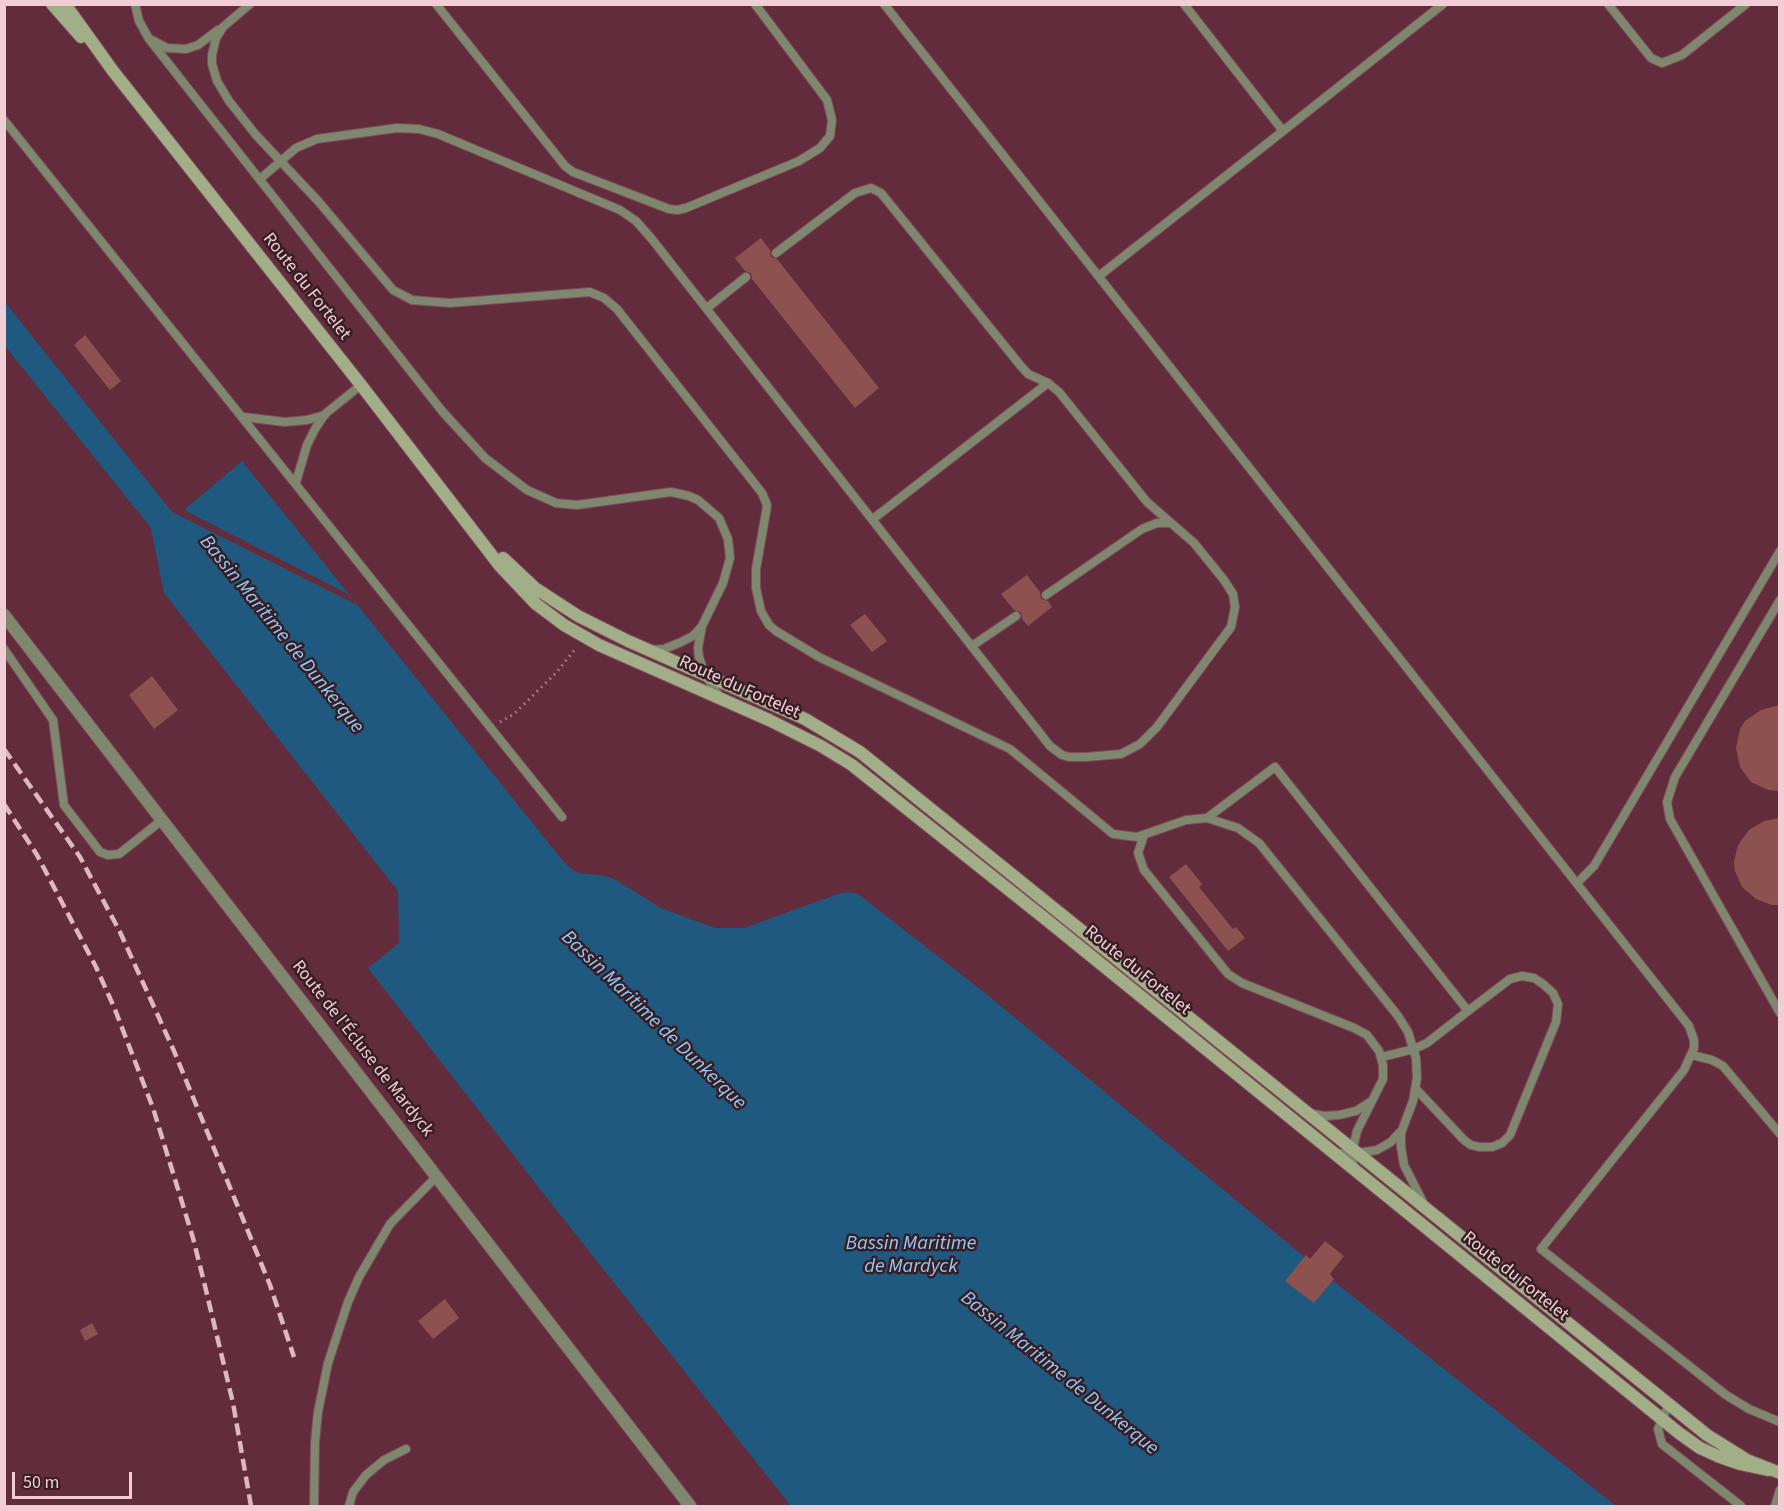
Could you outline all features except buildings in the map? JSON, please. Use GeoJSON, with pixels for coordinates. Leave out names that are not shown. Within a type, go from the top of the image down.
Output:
{"type":"FeatureCollection","features":[{"type":"Feature","properties":{"kind":"main road","name":"Route du Fortelet"},"geometry":{"type":"LineString","coordinates":[[52,4],[113,71]]}},
{"type":"Feature","properties":{"kind":"main road","name":"Route du Fortelet"},"geometry":{"type":"LineString","coordinates":[[65,4],[113,71],[361,385],[500,566],[526,595],[553,618],[584,637],[808,739],[852,765],[1661,1419],[1710,1453],[1740,1464],[1774,1471]]}},
{"type":"Feature","properties":{"kind":"main road","name":"Route du Fortelet"},"geometry":{"type":"LineString","coordinates":[[470,525],[512,567],[547,597],[592,624],[817,725],[860,752],[1669,1404],[1726,1448],[1774,1471]]}},
{"type":"Feature","properties":{"kind":"street","name":"Route de l'Écluse de Mardyck"},"geometry":{"type":"LineString","coordinates":[[4,615],[690,1506]]}},
{"type":"Feature","properties":{"kind":"lane"},"geometry":{"type":"LineString","coordinates":[[135,4],[139,21],[149,39],[459,430],[485,458],[537,496],[556,504],[577,505],[671,492],[689,496],[712,510],[719,518],[726,531],[730,558],[723,583],[702,626],[698,648],[705,675],[723,700]]}},
{"type":"Feature","properties":{"kind":"lane"},"geometry":{"type":"LineString","coordinates":[[149,39],[167,48],[186,50],[198,45],[250,4]]}},
{"type":"Feature","properties":{"kind":"lane"},"geometry":{"type":"LineString","coordinates":[[436,4],[565,166],[673,210],[686,208],[800,161],[820,148],[830,136],[832,120],[827,100],[755,4]]}},
{"type":"Feature","properties":{"kind":"lane"},"geometry":{"type":"LineString","coordinates":[[884,4],[1689,1026],[1694,1040],[1692,1055],[1684,1070],[1541,1249],[1726,1395],[1749,1410],[1779,1422]]}},
{"type":"Feature","properties":{"kind":"lane"},"geometry":{"type":"LineString","coordinates":[[1184,4],[1283,131]]}},
{"type":"Feature","properties":{"kind":"lane"},"geometry":{"type":"LineString","coordinates":[[1099,276],[1443,4]]}},
{"type":"Feature","properties":{"kind":"lane"},"geometry":{"type":"LineString","coordinates":[[1608,4],[1651,58],[1662,63],[1682,56],[1746,4]]}},
{"type":"Feature","properties":{"kind":"lane"},"geometry":{"type":"LineString","coordinates":[[231,20],[220,32],[213,47],[212,63],[222,90],[236,111],[280,162],[318,201],[388,285],[404,298],[437,303],[461,303],[583,291],[598,294],[611,302],[762,493],[766,512],[756,569],[756,588],[758,604],[769,625],[800,647],[1010,749],[1108,831],[1124,837],[1144,835],[1186,820],[1206,818],[1245,832],[1268,851],[1408,1032],[1414,1049],[1417,1070],[1416,1089],[1401,1139],[1402,1156],[1408,1175],[1425,1207]]}},
{"type":"Feature","properties":{"kind":"lane"},"geometry":{"type":"LineString","coordinates":[[4,120],[562,817]]}},
{"type":"Feature","properties":{"kind":"lane"},"geometry":{"type":"LineString","coordinates":[[260,179],[303,144],[317,139],[397,128],[419,129],[438,134],[620,210],[636,221],[651,238],[1044,740],[1056,751],[1069,757],[1113,755],[1133,749],[1153,732],[1227,634],[1235,614],[1233,594],[1224,580],[1194,543],[1147,502],[1059,392],[1048,383],[1033,377],[1020,365],[885,197],[876,190],[866,188],[855,193],[777,253]]}},
{"type":"Feature","properties":{"kind":"lane"},"geometry":{"type":"LineString","coordinates":[[707,308],[746,277]]}},
{"type":"Feature","properties":{"kind":"lane"},"geometry":{"type":"LineString","coordinates":[[873,519],[1048,383]]}},
{"type":"Feature","properties":{"kind":"lane"},"geometry":{"type":"LineString","coordinates":[[296,482],[307,445],[315,429],[326,414],[361,385]]}},
{"type":"Feature","properties":{"kind":"lane"},"geometry":{"type":"LineString","coordinates":[[244,417],[285,422],[307,420],[326,414]]}},
{"type":"Feature","properties":{"kind":"lane"},"geometry":{"type":"LineString","coordinates":[[1046,595],[1142,529],[1157,523],[1172,524]]}},
{"type":"Feature","properties":{"kind":"lane"},"geometry":{"type":"LineString","coordinates":[[1577,883],[1594,866],[1779,551]]}},
{"type":"Feature","properties":{"kind":"lane"},"geometry":{"type":"LineString","coordinates":[[1779,600],[1674,777],[1667,802],[1670,819],[1779,1013]]}},
{"type":"Feature","properties":{"kind":"lane"},"geometry":{"type":"LineString","coordinates":[[972,646],[1016,616]]}},
{"type":"Feature","properties":{"kind":"lane"},"geometry":{"type":"LineString","coordinates":[[647,650],[672,646],[686,640],[702,626]]}},
{"type":"Feature","properties":{"kind":"lane"},"geometry":{"type":"LineString","coordinates":[[4,649],[53,720],[64,805],[95,848],[104,855],[119,854],[162,820]]}},
{"type":"Feature","properties":{"kind":"lane"},"geometry":{"type":"LineString","coordinates":[[1206,818],[1275,767],[1468,1011]]}},
{"type":"Feature","properties":{"kind":"lane"},"geometry":{"type":"LineString","coordinates":[[1144,835],[1138,853],[1144,870],[1228,974],[1242,982],[1361,1031],[1372,1040],[1382,1057],[1383,1079],[1357,1131],[1353,1169]]}},
{"type":"Feature","properties":{"kind":"lane"},"geometry":{"type":"LineString","coordinates":[[1382,1057],[1414,1049],[1427,1043],[1515,977],[1538,980],[1549,988],[1556,999],[1558,1009],[1556,1022],[1513,1131],[1506,1140],[1498,1145],[1483,1148],[1471,1145],[1416,1089]]}},
{"type":"Feature","properties":{"kind":"lane"},"geometry":{"type":"LineString","coordinates":[[1692,1055],[1712,1060],[1723,1066],[1779,1134]]}},
{"type":"Feature","properties":{"kind":"lane"},"geometry":{"type":"LineString","coordinates":[[1308,1113],[1339,1116],[1362,1108],[1373,1099]]}},
{"type":"Feature","properties":{"kind":"lane"},"geometry":{"type":"LineString","coordinates":[[1333,1152],[1355,1152],[1385,1146],[1396,1137],[1404,1125]]}},
{"type":"Feature","properties":{"kind":"lane"},"geometry":{"type":"LineString","coordinates":[[314,1506],[318,1412],[328,1363],[342,1317],[359,1277],[390,1224],[437,1176]]}},
{"type":"Feature","properties":{"kind":"lane"},"geometry":{"type":"LineString","coordinates":[[1669,1404],[1661,1419],[1658,1434],[1662,1444],[1741,1506]]}},
{"type":"Feature","properties":{"kind":"lane"},"geometry":{"type":"LineString","coordinates":[[349,1506],[353,1492],[366,1475],[384,1460],[406,1449]]}},
{"type":"Feature","properties":{"kind":"lane"},"geometry":{"type":"LineString","coordinates":[[1775,1506],[1779,1490]]}},
{"type":"Feature","properties":{"kind":"path"},"geometry":{"type":"LineString","coordinates":[[488,726],[514,714],[563,665],[584,637]]}},
{"type":"Feature","properties":{"kind":"water","name":"Bassin Maritime de Mardyck"},"geometry":{"type":"Polygon","coordinates":[[[4,301],[172,512],[178,515],[242,461],[563,861],[573,870],[616,880],[661,908],[715,928],[744,928],[838,894],[848,892],[858,894],[985,993],[1336,1283],[1616,1506],[791,1506],[368,968],[399,943],[398,891],[164,593],[151,528],[5,346],[4,301]]]}},
{"type":"Feature","properties":{"kind":"pier"},"geometry":{"type":"Polygon","coordinates":[[[184,510],[348,594],[357,605],[178,515],[184,510]]]}},
{"type":"Feature","properties":{"kind":"railway"},"geometry":{"type":"LineString","coordinates":[[4,749],[80,857],[120,932],[174,1051],[270,1285],[294,1357]]}},
{"type":"Feature","properties":{"kind":"railway"},"geometry":{"type":"LineString","coordinates":[[4,804],[37,855],[96,967],[153,1108],[193,1238],[204,1282],[233,1403],[251,1506]]}},
{"type":"Feature","properties":{"kind":"water label","name":"Bassin Maritime de Dunkerque"},"geometry":{"type":"Point","coordinates":[281,635]}},
{"type":"Feature","properties":{"kind":"water label","name":"Bassin Maritime de Dunkerque"},"geometry":{"type":"Point","coordinates":[653,1021]}},
{"type":"Feature","properties":{"kind":"water label","name":"Bassin Maritime de Dunkerque"},"geometry":{"type":"Point","coordinates":[1059,1374]}}]}
